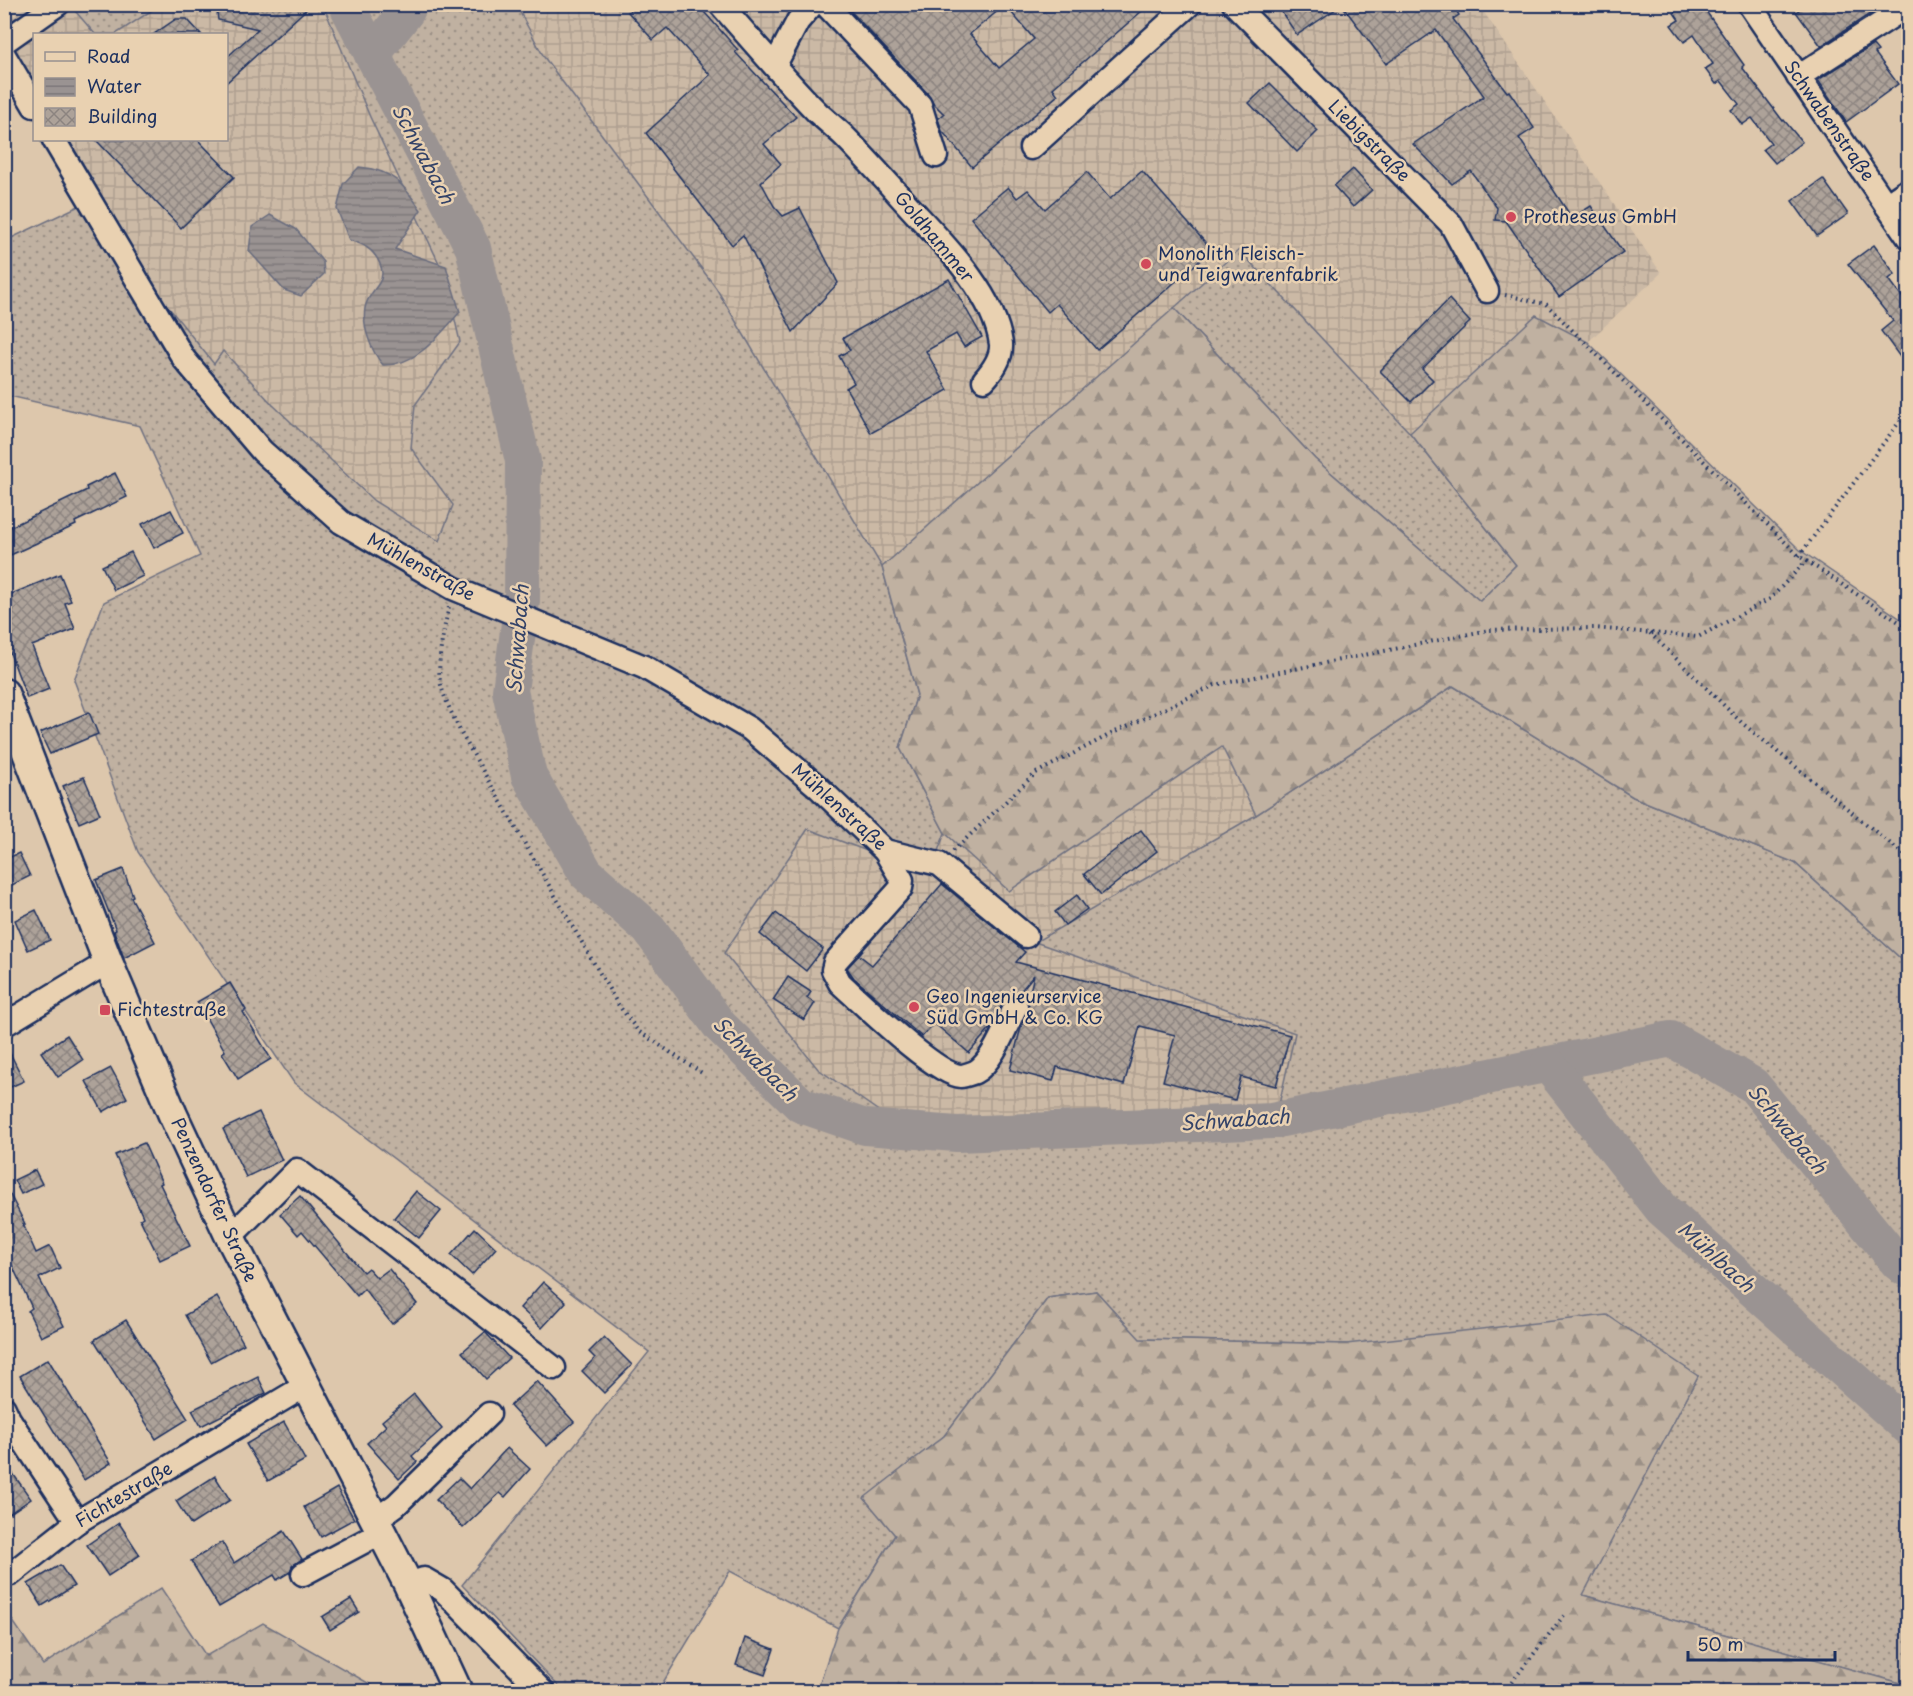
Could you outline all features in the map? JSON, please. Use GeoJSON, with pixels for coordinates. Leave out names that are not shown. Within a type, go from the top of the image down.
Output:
{"type":"FeatureCollection","features":[{"type":"Feature","properties":{"kind":"main road","name":"Penzendorfer Straße"},"geometry":{"type":"LineString","coordinates":[[4,693],[108,962],[173,1115],[230,1237],[408,1584],[458,1692]]}},
{"type":"Feature","properties":{"kind":"street"},"geometry":{"type":"LineString","coordinates":[[4,42],[58,4]]}},
{"type":"Feature","properties":{"kind":"street","name":"Goldhammer"},"geometry":{"type":"LineString","coordinates":[[720,4],[819,114],[842,134],[961,264],[982,296],[1001,345],[999,358],[984,380]]}},
{"type":"Feature","properties":{"kind":"street"},"geometry":{"type":"LineString","coordinates":[[775,65],[798,21],[813,4]]}},
{"type":"Feature","properties":{"kind":"street"},"geometry":{"type":"LineString","coordinates":[[825,4],[920,105],[936,156]]}},
{"type":"Feature","properties":{"kind":"street"},"geometry":{"type":"LineString","coordinates":[[1031,148],[1190,4]]}},
{"type":"Feature","properties":{"kind":"street","name":"Liebigstraße"},"geometry":{"type":"LineString","coordinates":[[1234,4],[1451,224],[1487,291]]}},
{"type":"Feature","properties":{"kind":"street","name":"Schwabenstraße"},"geometry":{"type":"LineString","coordinates":[[1749,4],[1908,237]]}},
{"type":"Feature","properties":{"kind":"street"},"geometry":{"type":"LineString","coordinates":[[1798,77],[1908,6]]}},
{"type":"Feature","properties":{"kind":"street"},"geometry":{"type":"LineString","coordinates":[[4,55],[27,78],[33,102]]}},
{"type":"Feature","properties":{"kind":"street","name":"Mühlenstraße"},"geometry":{"type":"LineString","coordinates":[[55,141],[184,359],[262,452],[341,522],[453,588],[644,667],[750,729],[818,787],[885,851],[939,864],[1026,936]]}},
{"type":"Feature","properties":{"kind":"street"},"geometry":{"type":"LineString","coordinates":[[1886,205],[1908,190]]}},
{"type":"Feature","properties":{"kind":"street"},"geometry":{"type":"LineString","coordinates":[[885,851],[902,880],[901,888],[835,962],[833,970],[840,983],[920,1052],[945,1070],[961,1076],[976,1071],[989,1058],[1016,1006]]}},
{"type":"Feature","properties":{"kind":"street"},"geometry":{"type":"LineString","coordinates":[[4,1025],[108,962]]}},
{"type":"Feature","properties":{"kind":"street"},"geometry":{"type":"LineString","coordinates":[[230,1237],[297,1170],[554,1368]]}},
{"type":"Feature","properties":{"kind":"street","name":"Fichtestraße"},"geometry":{"type":"LineString","coordinates":[[11,1574],[77,1522],[305,1386]]}},
{"type":"Feature","properties":{"kind":"street"},"geometry":{"type":"LineString","coordinates":[[4,1408],[77,1522]]}},
{"type":"Feature","properties":{"kind":"street"},"geometry":{"type":"LineString","coordinates":[[303,1574],[379,1526],[396,1505],[489,1414]]}},
{"type":"Feature","properties":{"kind":"street"},"geometry":{"type":"LineString","coordinates":[[408,1584],[424,1579],[443,1590],[543,1692]]}},
{"type":"Feature","properties":{"kind":"path"},"geometry":{"type":"LineString","coordinates":[[1487,291],[1546,304],[1799,556],[1908,628]]}},
{"type":"Feature","properties":{"kind":"path"},"geometry":{"type":"LineString","coordinates":[[1799,556],[1900,421],[1908,414]]}},
{"type":"Feature","properties":{"kind":"path"},"geometry":{"type":"LineString","coordinates":[[939,864],[1036,773],[1113,733],[1215,686],[1489,630],[1594,628],[1698,637],[1770,599],[1806,561]]}},
{"type":"Feature","properties":{"kind":"path"},"geometry":{"type":"LineString","coordinates":[[453,588],[443,631],[440,679],[446,701],[461,733],[617,1003],[638,1031],[702,1073]]}},
{"type":"Feature","properties":{"kind":"path"},"geometry":{"type":"LineString","coordinates":[[1650,633],[1742,723],[1908,858]]}},
{"type":"Feature","properties":{"kind":"path"},"geometry":{"type":"LineString","coordinates":[[1504,1692],[1565,1614]]}},
{"type":"Feature","properties":{"kind":"shaded area"},"geometry":{"type":"Polygon","coordinates":[[[29,5],[70,5],[94,33],[33,33],[33,104],[5,49],[4,22],[29,5]]]}},
{"type":"Feature","properties":{"kind":"shaded area"},"geometry":{"type":"Polygon","coordinates":[[[160,5],[323,5],[370,117],[445,276],[460,342],[415,405],[411,448],[453,505],[439,542],[374,501],[273,405],[223,352],[214,364],[85,203],[53,141],[228,141],[228,33],[118,33],[160,5]]]}},
{"type":"Feature","properties":{"kind":"shaded area"},"geometry":{"type":"Polygon","coordinates":[[[516,5],[1479,5],[1661,273],[1588,342],[1535,315],[1410,433],[1239,250],[882,567],[716,288],[544,57],[516,5]]]}},
{"type":"Feature","properties":{"kind":"shaded area"},"geometry":{"type":"Polygon","coordinates":[[[1222,747],[1256,815],[1036,942],[1296,1033],[1278,1109],[896,1123],[818,1069],[724,953],[808,829],[928,873],[945,833],[1009,891],[1222,747]]]}},
{"type":"Feature","properties":{"kind":"green space"},"geometry":{"type":"Polygon","coordinates":[[[70,5],[160,5],[118,33],[94,33],[70,5]]]}},
{"type":"Feature","properties":{"kind":"green space"},"geometry":{"type":"Polygon","coordinates":[[[323,5],[516,5],[544,57],[716,288],[882,567],[917,695],[900,748],[945,833],[929,874],[808,829],[724,953],[818,1069],[896,1123],[1278,1109],[1295,1033],[1035,942],[1256,815],[1453,686],[1633,797],[1795,863],[1908,965],[1908,1685],[1582,1595],[1698,1376],[1346,1344],[1139,1339],[1096,1291],[1048,1298],[944,1436],[865,1498],[895,1535],[838,1628],[730,1571],[658,1691],[563,1691],[462,1585],[649,1352],[294,1083],[138,852],[74,680],[104,602],[200,556],[140,426],[5,395],[5,241],[85,203],[214,364],[223,351],[273,405],[374,501],[439,541],[453,505],[411,448],[415,405],[460,342],[445,276],[370,117],[323,5]]]}},
{"type":"Feature","properties":{"kind":"green space"},"geometry":{"type":"Polygon","coordinates":[[[1239,250],[1410,433],[1516,565],[1480,601],[1315,459],[1174,308],[1239,250]]]}},
{"type":"Feature","properties":{"kind":"green space"},"geometry":{"type":"Polygon","coordinates":[[[1174,308],[1315,459],[1480,601],[1516,565],[1410,433],[1536,315],[1588,342],[1800,550],[1908,624],[1908,965],[1795,863],[1633,797],[1453,686],[1256,815],[1222,747],[1009,891],[945,833],[900,748],[917,695],[882,567],[1174,308]]]}},
{"type":"Feature","properties":{"kind":"green space"},"geometry":{"type":"Polygon","coordinates":[[[1096,1291],[1140,1339],[1346,1344],[1607,1315],[1698,1376],[1583,1595],[1908,1685],[1908,1691],[817,1691],[838,1628],[895,1535],[864,1498],[944,1436],[1048,1298],[1096,1291]]]}},
{"type":"Feature","properties":{"kind":"green space"},"geometry":{"type":"Polygon","coordinates":[[[161,1588],[206,1656],[263,1623],[382,1691],[5,1691],[5,1617],[8,1614],[43,1665],[161,1588]]]}},
{"type":"Feature","properties":{"kind":"water"},"geometry":{"type":"Polygon","coordinates":[[[359,167],[389,175],[409,193],[421,210],[395,249],[446,266],[460,312],[427,347],[407,360],[395,364],[383,365],[371,346],[365,323],[366,304],[381,278],[380,263],[366,247],[349,240],[337,209],[343,184],[359,167]]]}},
{"type":"Feature","properties":{"kind":"water"},"geometry":{"type":"Polygon","coordinates":[[[270,215],[296,229],[323,262],[324,274],[301,296],[284,290],[249,251],[252,227],[270,215]]]}},
{"type":"Feature","properties":{"kind":"building"},"geometry":{"type":"Polygon","coordinates":[[[216,4],[312,4],[228,81],[228,56],[258,29],[218,20],[216,4]]]}},
{"type":"Feature","properties":{"kind":"building"},"geometry":{"type":"Polygon","coordinates":[[[637,4],[697,4],[738,50],[735,52],[796,117],[764,144],[781,164],[761,182],[774,206],[783,216],[800,208],[838,283],[793,332],[743,235],[732,245],[646,133],[710,75],[667,28],[653,40],[628,12],[637,4]]]}},
{"type":"Feature","properties":{"kind":"building"},"geometry":{"type":"Polygon","coordinates":[[[844,4],[1070,4],[1078,13],[1088,4],[1150,4],[1053,88],[1058,95],[972,167],[942,131],[938,119],[944,114],[844,4]],[[1005,5],[970,34],[999,68],[1034,39],[1005,5]]]}},
{"type":"Feature","properties":{"kind":"building"},"geometry":{"type":"Polygon","coordinates":[[[1276,4],[1452,4],[1459,15],[1453,19],[1507,92],[1509,91],[1534,128],[1519,138],[1572,218],[1591,206],[1623,252],[1559,297],[1506,221],[1495,220],[1497,208],[1471,171],[1452,184],[1413,144],[1484,96],[1436,30],[1386,64],[1342,5],[1297,35],[1276,4]]]}},
{"type":"Feature","properties":{"kind":"building"},"geometry":{"type":"Polygon","coordinates":[[[1685,4],[1701,4],[1744,65],[1742,67],[1802,142],[1775,163],[1763,149],[1771,143],[1752,118],[1742,125],[1731,110],[1739,104],[1721,81],[1716,84],[1705,69],[1713,64],[1694,35],[1684,42],[1671,25],[1679,20],[1674,13],[1685,4]]]}},
{"type":"Feature","properties":{"kind":"building"},"geometry":{"type":"Polygon","coordinates":[[[1807,4],[1885,4],[1821,46],[1796,12],[1807,4]]]}},
{"type":"Feature","properties":{"kind":"building"},"geometry":{"type":"Polygon","coordinates":[[[176,19],[187,19],[200,33],[155,33],[176,19]]]}},
{"type":"Feature","properties":{"kind":"building"},"geometry":{"type":"Polygon","coordinates":[[[1873,45],[1878,51],[1875,53],[1898,84],[1846,122],[1818,80],[1873,45]]]}},
{"type":"Feature","properties":{"kind":"building"},"geometry":{"type":"Polygon","coordinates":[[[1270,83],[1318,131],[1297,152],[1249,103],[1270,83]]]}},
{"type":"Feature","properties":{"kind":"building"},"geometry":{"type":"Polygon","coordinates":[[[97,141],[199,141],[234,177],[181,228],[97,141]]]}},
{"type":"Feature","properties":{"kind":"building"},"geometry":{"type":"Polygon","coordinates":[[[1353,169],[1372,190],[1353,207],[1334,186],[1353,169]]]}},
{"type":"Feature","properties":{"kind":"building","name":"Monolith Fleisch- und Teigwarenfabrik"},"geometry":{"type":"Polygon","coordinates":[[[1142,171],[1212,250],[1097,350],[1057,304],[1048,312],[971,218],[1008,187],[1017,198],[1028,190],[1045,209],[1087,172],[1110,199],[1142,171]]]}},
{"type":"Feature","properties":{"kind":"building"},"geometry":{"type":"Polygon","coordinates":[[[1823,179],[1848,214],[1817,236],[1792,201],[1823,179]]]}},
{"type":"Feature","properties":{"kind":"building"},"geometry":{"type":"Polygon","coordinates":[[[1874,245],[1895,274],[1889,279],[1908,305],[1908,368],[1881,331],[1893,321],[1848,264],[1874,245]]]}},
{"type":"Feature","properties":{"kind":"building"},"geometry":{"type":"Polygon","coordinates":[[[949,279],[982,337],[964,347],[956,334],[926,351],[948,390],[871,433],[846,388],[854,383],[839,356],[850,350],[843,338],[949,279]]]}},
{"type":"Feature","properties":{"kind":"building"},"geometry":{"type":"Polygon","coordinates":[[[1449,299],[1470,322],[1422,369],[1433,380],[1411,402],[1380,371],[1449,299]]]}},
{"type":"Feature","properties":{"kind":"building"},"geometry":{"type":"Polygon","coordinates":[[[115,473],[127,497],[75,522],[76,525],[4,558],[4,530],[87,490],[86,487],[115,473]]]}},
{"type":"Feature","properties":{"kind":"building"},"geometry":{"type":"Polygon","coordinates":[[[171,510],[183,533],[154,548],[142,524],[171,510]]]}},
{"type":"Feature","properties":{"kind":"building"},"geometry":{"type":"Polygon","coordinates":[[[131,552],[143,576],[114,590],[102,566],[131,552]]]}},
{"type":"Feature","properties":{"kind":"building"},"geometry":{"type":"Polygon","coordinates":[[[60,574],[71,601],[65,603],[75,629],[32,646],[49,689],[27,698],[4,637],[4,597],[60,574]]]}},
{"type":"Feature","properties":{"kind":"building"},"geometry":{"type":"Polygon","coordinates":[[[89,712],[98,734],[50,754],[40,733],[89,712]]]}},
{"type":"Feature","properties":{"kind":"building"},"geometry":{"type":"Polygon","coordinates":[[[84,777],[100,814],[79,823],[63,786],[84,777]]]}},
{"type":"Feature","properties":{"kind":"building"},"geometry":{"type":"Polygon","coordinates":[[[1141,830],[1157,851],[1101,895],[1084,874],[1141,830]]]}},
{"type":"Feature","properties":{"kind":"building"},"geometry":{"type":"Polygon","coordinates":[[[19,853],[30,876],[10,886],[4,874],[4,860],[19,853]]]}},
{"type":"Feature","properties":{"kind":"building"},"geometry":{"type":"Polygon","coordinates":[[[123,869],[133,896],[131,897],[155,942],[124,958],[114,931],[116,930],[96,880],[123,869]]]}},
{"type":"Feature","properties":{"kind":"building"},"geometry":{"type":"Polygon","coordinates":[[[942,884],[1025,952],[1016,962],[1290,1035],[1276,1086],[1241,1077],[1235,1100],[1163,1081],[1175,1035],[1140,1026],[1124,1085],[1057,1067],[1053,1081],[1010,1070],[1021,1027],[1028,1011],[1028,1000],[1034,975],[1019,993],[1009,995],[1004,1000],[992,1026],[969,1053],[934,1023],[922,1037],[854,978],[847,968],[859,955],[872,965],[942,884]]]}},
{"type":"Feature","properties":{"kind":"building"},"geometry":{"type":"Polygon","coordinates":[[[1077,895],[1087,909],[1065,925],[1055,912],[1077,895]]]}},
{"type":"Feature","properties":{"kind":"building"},"geometry":{"type":"Polygon","coordinates":[[[36,910],[50,940],[28,950],[15,920],[36,910]]]}},
{"type":"Feature","properties":{"kind":"building"},"geometry":{"type":"Polygon","coordinates":[[[776,913],[823,949],[806,971],[760,934],[776,913]]]}},
{"type":"Feature","properties":{"kind":"building"},"geometry":{"type":"Polygon","coordinates":[[[788,977],[811,992],[807,998],[815,1003],[804,1020],[773,1000],[788,977]]]}},
{"type":"Feature","properties":{"kind":"building"},"geometry":{"type":"Polygon","coordinates":[[[230,983],[246,1010],[243,1012],[271,1059],[238,1079],[222,1053],[225,1051],[197,1002],[230,983]]]}},
{"type":"Feature","properties":{"kind":"building"},"geometry":{"type":"Polygon","coordinates":[[[67,1035],[83,1060],[58,1077],[41,1052],[67,1035]]]}},
{"type":"Feature","properties":{"kind":"building"},"geometry":{"type":"Polygon","coordinates":[[[4,1041],[24,1081],[4,1090],[4,1041]]]}},
{"type":"Feature","properties":{"kind":"building"},"geometry":{"type":"Polygon","coordinates":[[[111,1068],[127,1098],[103,1112],[86,1081],[111,1068]]]}},
{"type":"Feature","properties":{"kind":"building"},"geometry":{"type":"Polygon","coordinates":[[[259,1112],[282,1160],[246,1177],[223,1129],[259,1112]]]}},
{"type":"Feature","properties":{"kind":"building"},"geometry":{"type":"Polygon","coordinates":[[[144,1143],[162,1183],[160,1184],[190,1246],[160,1260],[140,1219],[143,1217],[115,1155],[144,1143]]]}},
{"type":"Feature","properties":{"kind":"building"},"geometry":{"type":"Polygon","coordinates":[[[35,1170],[42,1184],[21,1194],[14,1180],[35,1170]]]}},
{"type":"Feature","properties":{"kind":"building"},"geometry":{"type":"Polygon","coordinates":[[[4,1183],[25,1224],[23,1224],[36,1253],[50,1246],[60,1268],[39,1278],[64,1326],[41,1337],[28,1311],[32,1308],[4,1248],[4,1183]]]}},
{"type":"Feature","properties":{"kind":"building"},"geometry":{"type":"Polygon","coordinates":[[[416,1191],[441,1211],[419,1238],[394,1218],[416,1191]]]}},
{"type":"Feature","properties":{"kind":"building"},"geometry":{"type":"Polygon","coordinates":[[[300,1196],[363,1272],[368,1268],[377,1278],[389,1269],[417,1304],[392,1324],[364,1289],[357,1296],[302,1231],[298,1235],[280,1214],[300,1196]]]}},
{"type":"Feature","properties":{"kind":"building"},"geometry":{"type":"Polygon","coordinates":[[[475,1228],[496,1248],[472,1275],[451,1255],[475,1228]]]}},
{"type":"Feature","properties":{"kind":"building"},"geometry":{"type":"Polygon","coordinates":[[[543,1282],[566,1302],[542,1328],[520,1308],[543,1282]]]}},
{"type":"Feature","properties":{"kind":"building"},"geometry":{"type":"Polygon","coordinates":[[[217,1297],[244,1344],[211,1362],[185,1315],[217,1297]]]}},
{"type":"Feature","properties":{"kind":"building"},"geometry":{"type":"Polygon","coordinates":[[[126,1320],[188,1419],[156,1439],[94,1340],[126,1320]]]}},
{"type":"Feature","properties":{"kind":"building"},"geometry":{"type":"Polygon","coordinates":[[[485,1332],[509,1358],[486,1379],[462,1352],[485,1332]]]}},
{"type":"Feature","properties":{"kind":"building"},"geometry":{"type":"Polygon","coordinates":[[[604,1337],[632,1365],[604,1393],[582,1371],[595,1358],[589,1352],[604,1337]]]}},
{"type":"Feature","properties":{"kind":"building"},"geometry":{"type":"Polygon","coordinates":[[[48,1359],[111,1463],[84,1480],[20,1376],[48,1359]]]}},
{"type":"Feature","properties":{"kind":"building"},"geometry":{"type":"Polygon","coordinates":[[[258,1377],[266,1393],[201,1426],[192,1410],[258,1377]]]}},
{"type":"Feature","properties":{"kind":"building"},"geometry":{"type":"Polygon","coordinates":[[[537,1381],[574,1422],[547,1446],[510,1406],[537,1381]]]}},
{"type":"Feature","properties":{"kind":"building"},"geometry":{"type":"Polygon","coordinates":[[[414,1394],[442,1429],[412,1456],[417,1462],[399,1479],[367,1443],[386,1426],[382,1421],[414,1394]]]}},
{"type":"Feature","properties":{"kind":"building"},"geometry":{"type":"Polygon","coordinates":[[[284,1422],[305,1460],[268,1481],[246,1444],[284,1422]]]}},
{"type":"Feature","properties":{"kind":"building"},"geometry":{"type":"Polygon","coordinates":[[[507,1448],[530,1469],[505,1497],[500,1493],[463,1528],[436,1500],[459,1478],[470,1489],[507,1448]]]}},
{"type":"Feature","properties":{"kind":"building"},"geometry":{"type":"Polygon","coordinates":[[[4,1461],[31,1499],[4,1517],[4,1461]]]}},
{"type":"Feature","properties":{"kind":"building"},"geometry":{"type":"Polygon","coordinates":[[[215,1476],[230,1500],[191,1525],[176,1501],[215,1476]]]}},
{"type":"Feature","properties":{"kind":"building"},"geometry":{"type":"Polygon","coordinates":[[[337,1488],[354,1519],[321,1537],[304,1507],[337,1488]]]}},
{"type":"Feature","properties":{"kind":"building"},"geometry":{"type":"Polygon","coordinates":[[[119,1523],[140,1555],[108,1576],[87,1545],[119,1523]]]}},
{"type":"Feature","properties":{"kind":"building"},"geometry":{"type":"Polygon","coordinates":[[[284,1531],[302,1559],[292,1566],[290,1572],[277,1580],[274,1575],[219,1607],[191,1561],[222,1542],[234,1563],[284,1531]]]}},
{"type":"Feature","properties":{"kind":"building"},"geometry":{"type":"Polygon","coordinates":[[[60,1565],[74,1586],[42,1606],[28,1584],[60,1565]]]}},
{"type":"Feature","properties":{"kind":"building"},"geometry":{"type":"Polygon","coordinates":[[[351,1599],[359,1612],[330,1630],[322,1617],[351,1599]]]}},
{"type":"Feature","properties":{"kind":"building"},"geometry":{"type":"Polygon","coordinates":[[[745,1638],[774,1649],[765,1675],[736,1665],[745,1638]]]}},
{"type":"Feature","properties":{"kind":"waterway","name":"Schwabach"},"geometry":{"type":"LineString","coordinates":[[346,4],[473,248],[523,461],[522,601],[510,691],[529,776],[586,873],[649,929],[720,1026],[801,1105],[865,1127],[957,1134],[1272,1121],[1671,1039],[1753,1085],[1898,1263],[1908,1270]]}},
{"type":"Feature","properties":{"kind":"waterway"},"geometry":{"type":"LineString","coordinates":[[372,55],[407,11]]}},
{"type":"Feature","properties":{"kind":"waterway","name":"Mühlbach"},"geometry":{"type":"LineString","coordinates":[[1548,1064],[1662,1209],[1908,1427]]}},
{"type":"Feature","properties":{"kind":"place","name":"Protheseus GmbH"},"geometry":{"type":"Point","coordinates":[1511,217]}},
{"type":"Feature","properties":{"kind":"place","name":"Monolith Fleisch- und Teigwarenfabrik"},"geometry":{"type":"Point","coordinates":[1146,264]}},
{"type":"Feature","properties":{"kind":"place","name":"Geo Ingenieurservice Süd GmbH & Co. KG"},"geometry":{"type":"Point","coordinates":[914,1007]}},
{"type":"Feature","properties":{"kind":"place","name":"Fichtestraße"},"geometry":{"type":"Point","coordinates":[105,1010]}}]}
